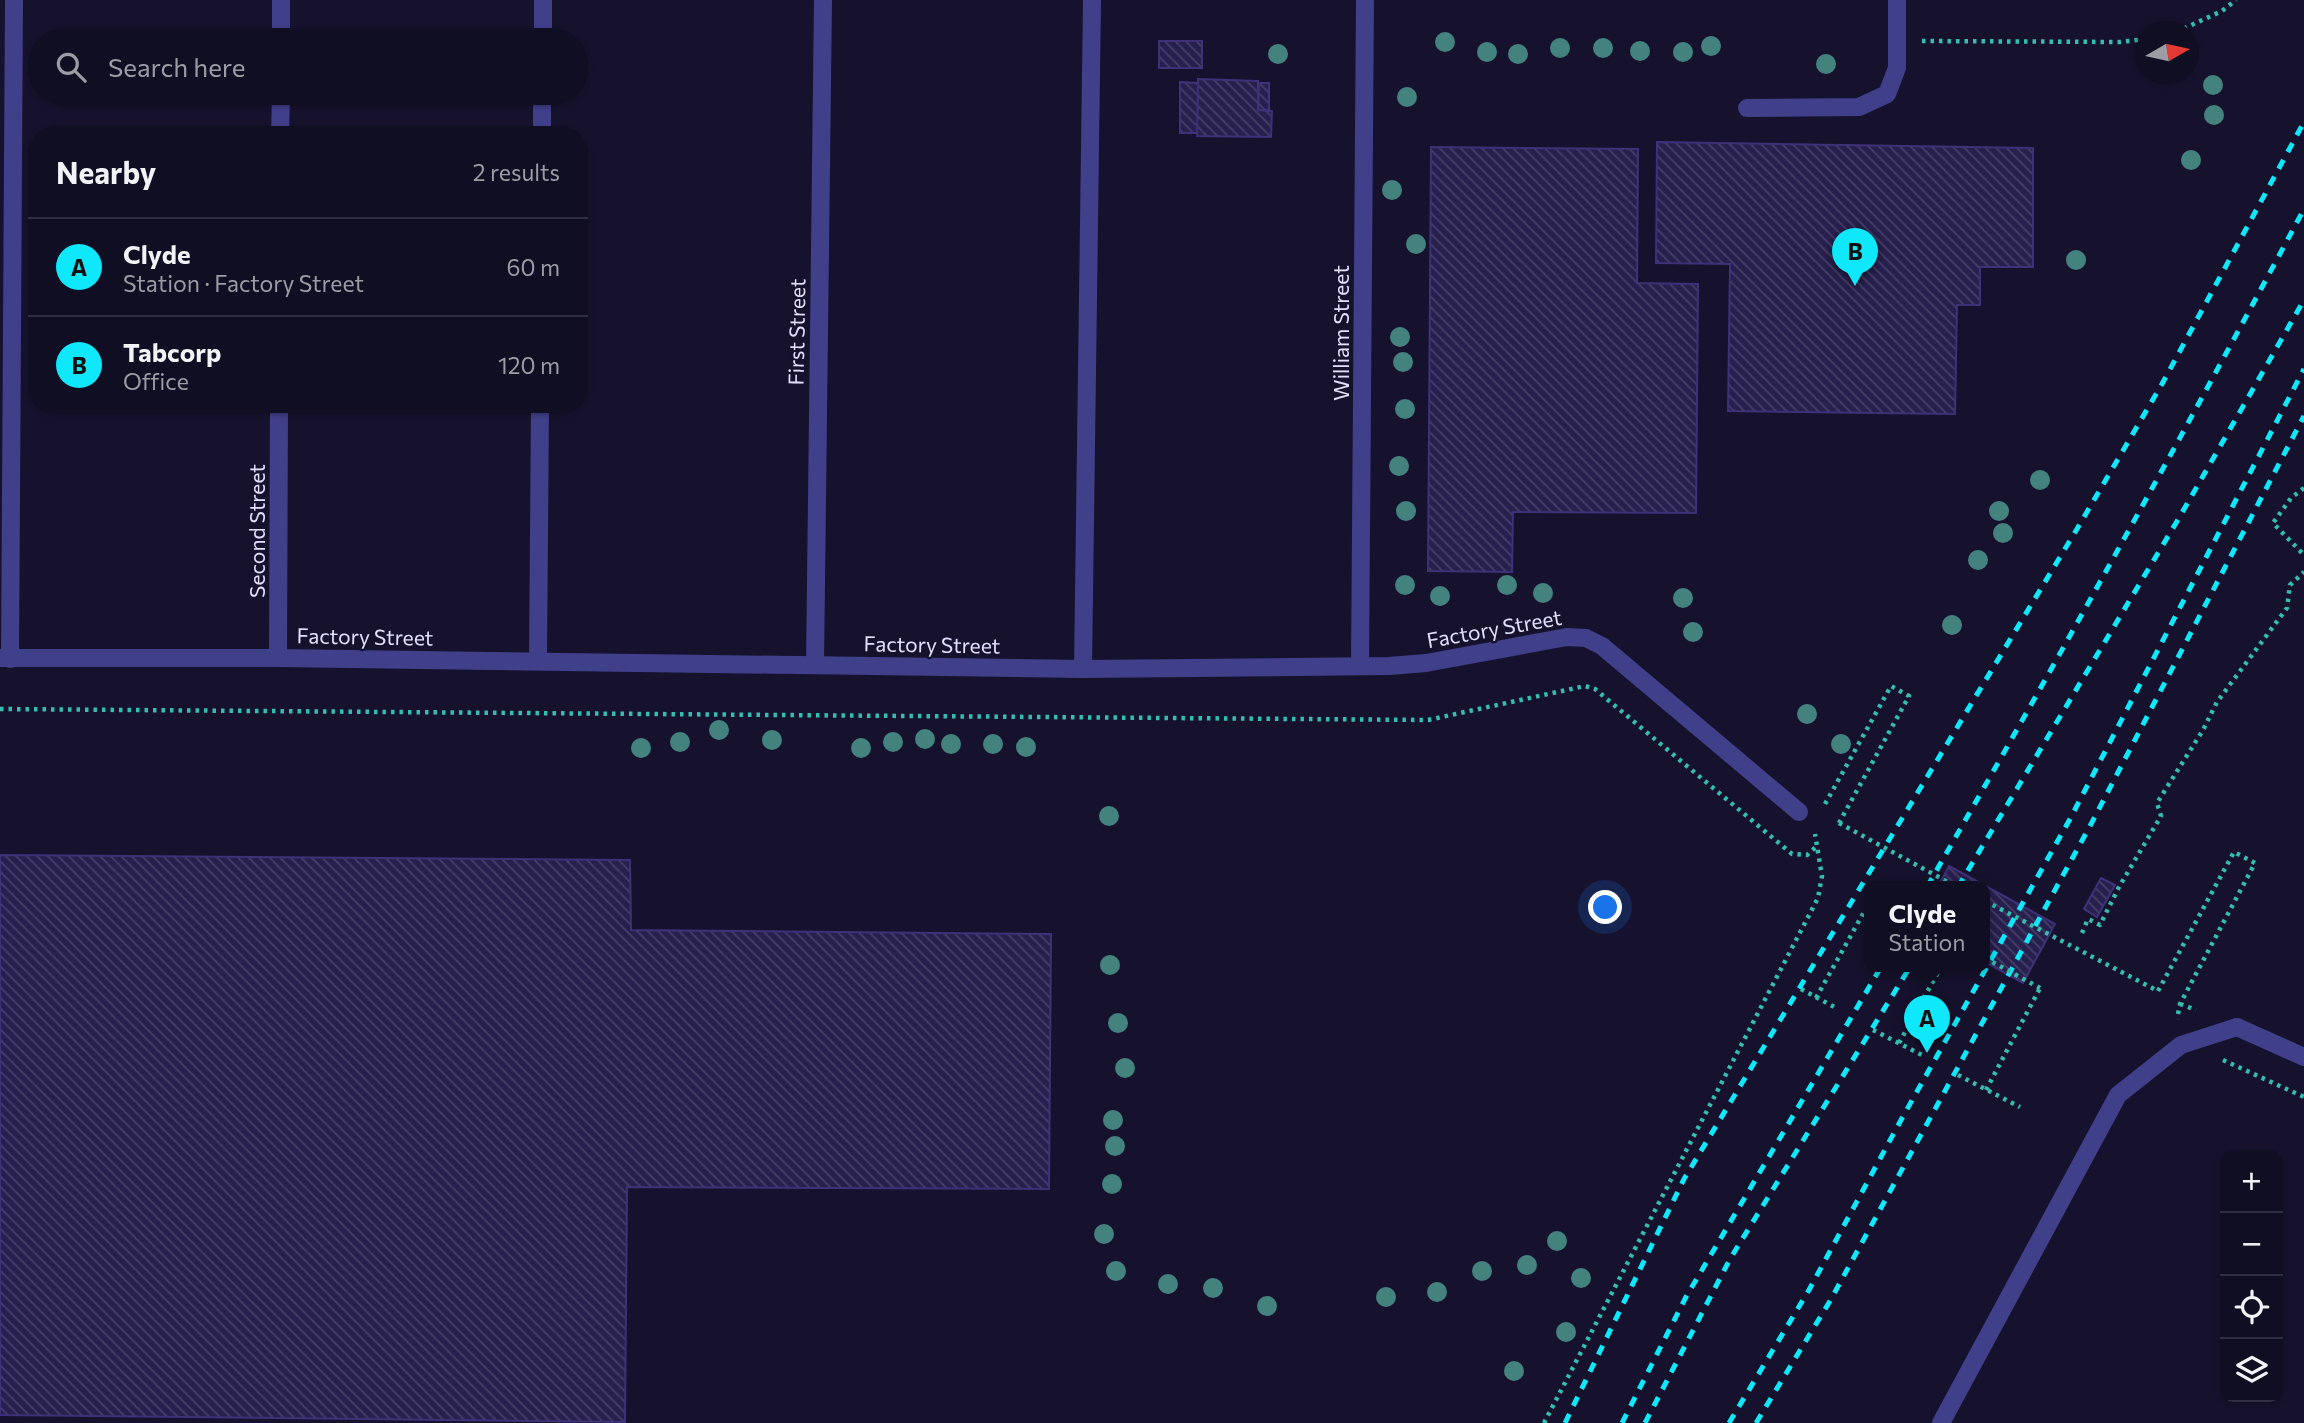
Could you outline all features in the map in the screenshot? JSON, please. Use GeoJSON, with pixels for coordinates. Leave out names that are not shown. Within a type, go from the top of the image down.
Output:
{"type":"FeatureCollection","features":[{"type":"Feature","properties":{"kind":"street"},"geometry":{"type":"LineString","coordinates":[[5,659],[14,0]]}},
{"type":"Feature","properties":{"kind":"street"},"geometry":{"type":"LineString","coordinates":[[281,0],[281,28]]}},
{"type":"Feature","properties":{"kind":"street"},"geometry":{"type":"LineString","coordinates":[[543,0],[543,28]]}},
{"type":"Feature","properties":{"kind":"street","name":"First Street"},"geometry":{"type":"LineString","coordinates":[[815,665],[823,0]]}},
{"type":"Feature","properties":{"kind":"street"},"geometry":{"type":"LineString","coordinates":[[1083,669],[1092,0]]}},
{"type":"Feature","properties":{"kind":"street","name":"William Street"},"geometry":{"type":"LineString","coordinates":[[1360,666],[1365,0]]}},
{"type":"Feature","properties":{"kind":"street"},"geometry":{"type":"LineString","coordinates":[[1747,108],[1859,107],[1887,94],[1897,68],[1897,0]]}},
{"type":"Feature","properties":{"kind":"street"},"geometry":{"type":"LineString","coordinates":[[280,126],[281,105]]}},
{"type":"Feature","properties":{"kind":"street"},"geometry":{"type":"LineString","coordinates":[[542,105],[542,126]]}},
{"type":"Feature","properties":{"kind":"street","name":"Second Street"},"geometry":{"type":"LineString","coordinates":[[278,657],[279,413]]}},
{"type":"Feature","properties":{"kind":"street"},"geometry":{"type":"LineString","coordinates":[[538,661],[540,413]]}},
{"type":"Feature","properties":{"kind":"street","name":"Factory Street"},"geometry":{"type":"LineString","coordinates":[[5,659],[278,657],[1083,669],[1360,666],[1426,663],[1551,638],[1586,638],[1619,659],[1799,812]]}},
{"type":"Feature","properties":{"kind":"street"},"geometry":{"type":"LineString","coordinates":[[1941,1423],[2118,1095],[2181,1045],[2237,1027],[2304,1057]]}},
{"type":"Feature","properties":{"kind":"path"},"geometry":{"type":"LineString","coordinates":[[2199,22],[2222,11],[2236,0]]}},
{"type":"Feature","properties":{"kind":"path"},"geometry":{"type":"LineString","coordinates":[[1897,41],[2136,40]]}},
{"type":"Feature","properties":{"kind":"path"},"geometry":{"type":"LineString","coordinates":[[2304,488],[2291,498],[2273,523],[2304,555]]}},
{"type":"Feature","properties":{"kind":"path"},"geometry":{"type":"LineString","coordinates":[[2081,933],[2088,919],[2100,925],[2161,816],[2157,803],[2203,730],[2217,702],[2287,608],[2290,585],[2304,572]]}},
{"type":"Feature","properties":{"kind":"path"},"geometry":{"type":"LineString","coordinates":[[0,709],[1429,720],[1585,686],[1595,689],[1792,855],[1807,855],[1817,846]]}},
{"type":"Feature","properties":{"kind":"path"},"geometry":{"type":"LineString","coordinates":[[1827,800],[1891,686],[1909,696],[1839,823],[1947,881]]}},
{"type":"Feature","properties":{"kind":"path"},"geometry":{"type":"LineString","coordinates":[[1544,1423],[1818,898],[1822,876],[1814,825]]}},
{"type":"Feature","properties":{"kind":"path"},"geometry":{"type":"LineString","coordinates":[[1990,904],[2158,991],[2234,852],[2255,863],[2180,1004]]}},
{"type":"Feature","properties":{"kind":"path"},"geometry":{"type":"LineString","coordinates":[[1816,998],[1864,912]]}},
{"type":"Feature","properties":{"kind":"path"},"geometry":{"type":"LineString","coordinates":[[1986,1090],[2040,988],[1990,961]]}},
{"type":"Feature","properties":{"kind":"path"},"geometry":{"type":"LineString","coordinates":[[1899,1043],[1938,972]]}},
{"type":"Feature","properties":{"kind":"path"},"geometry":{"type":"LineString","coordinates":[[1801,989],[1838,1009]]}},
{"type":"Feature","properties":{"kind":"path"},"geometry":{"type":"LineString","coordinates":[[1873,1030],[1926,1058]]}},
{"type":"Feature","properties":{"kind":"path"},"geometry":{"type":"LineString","coordinates":[[1958,1075],[2020,1107]]}},
{"type":"Feature","properties":{"kind":"building"},"geometry":{"type":"Polygon","coordinates":[[[1159,41],[1202,41],[1202,68],[1159,68],[1159,41]]]}},
{"type":"Feature","properties":{"kind":"building"},"geometry":{"type":"Polygon","coordinates":[[[1198,79],[1258,81],[1258,110],[1272,111],[1271,137],[1197,136],[1198,79]]]}},
{"type":"Feature","properties":{"kind":"building"},"geometry":{"type":"Polygon","coordinates":[[[1180,82],[1198,83],[1197,133],[1180,133],[1180,82]]]}},
{"type":"Feature","properties":{"kind":"building"},"geometry":{"type":"Polygon","coordinates":[[[1259,83],[1269,83],[1269,110],[1258,110],[1259,83]]]}},
{"type":"Feature","properties":{"kind":"building"},"geometry":{"type":"Polygon","coordinates":[[[1657,142],[2033,148],[2033,267],[1980,267],[1980,305],[1957,305],[1955,414],[1728,411],[1730,264],[1656,263],[1657,142]]]}},
{"type":"Feature","properties":{"kind":"building"},"geometry":{"type":"Polygon","coordinates":[[[1431,147],[1638,149],[1637,283],[1698,284],[1696,513],[1513,512],[1512,572],[1428,571],[1431,147]]]}},
{"type":"Feature","properties":{"kind":"building"},"geometry":{"type":"Polygon","coordinates":[[[0,855],[630,860],[631,930],[1051,934],[1049,1189],[627,1187],[625,1422],[0,1415],[0,855]]]}},
{"type":"Feature","properties":{"kind":"building"},"geometry":{"type":"Polygon","coordinates":[[[1949,866],[1976,881],[1941,881],[1949,866]]]}},
{"type":"Feature","properties":{"kind":"building"},"geometry":{"type":"Polygon","coordinates":[[[2101,878],[2115,885],[2097,917],[2084,909],[2101,878]]]}},
{"type":"Feature","properties":{"kind":"building"},"geometry":{"type":"Polygon","coordinates":[[[1990,888],[2055,924],[2023,983],[1990,965],[1990,888]]]}},
{"type":"Feature","properties":{"kind":"railway"},"geometry":{"type":"LineString","coordinates":[[1864,881],[2162,384],[2304,122]]}},
{"type":"Feature","properties":{"kind":"railway"},"geometry":{"type":"LineString","coordinates":[[1930,881],[2118,550],[2304,209]]}},
{"type":"Feature","properties":{"kind":"railway"},"geometry":{"type":"LineString","coordinates":[[1962,881],[2179,518],[2304,300]]}},
{"type":"Feature","properties":{"kind":"railway"},"geometry":{"type":"LineString","coordinates":[[1990,961],[2070,819],[2304,369]]}},
{"type":"Feature","properties":{"kind":"railway"},"geometry":{"type":"LineString","coordinates":[[1756,1423],[1830,1301],[2090,826],[2304,416]]}},
{"type":"Feature","properties":{"kind":"railway"},"geometry":{"type":"LineString","coordinates":[[1565,1423],[1684,1179],[1864,881]]}},
{"type":"Feature","properties":{"kind":"railway"},"geometry":{"type":"LineString","coordinates":[[1622,1423],[1686,1297],[1878,972]]}},
{"type":"Feature","properties":{"kind":"railway"},"geometry":{"type":"LineString","coordinates":[[1645,1423],[1730,1259],[1907,972]]}},
{"type":"Feature","properties":{"kind":"railway"},"geometry":{"type":"LineString","coordinates":[[1729,1423],[1809,1290],[1984,972]]}},
{"type":"Feature","properties":{"kind":"place","name":"Tabcorp"},"geometry":{"type":"Point","coordinates":[1855,286]}},
{"type":"Feature","properties":{"kind":"place","name":"Clyde"},"geometry":{"type":"Point","coordinates":[1927,1053]}}]}
